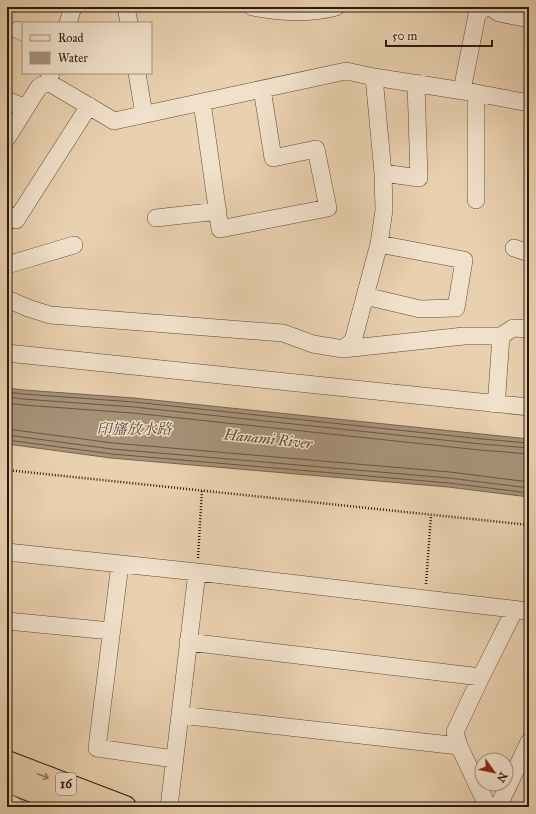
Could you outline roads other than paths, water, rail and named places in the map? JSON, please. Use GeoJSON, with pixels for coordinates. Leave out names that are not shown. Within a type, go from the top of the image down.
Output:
{"type":"FeatureCollection","features":[{"type":"Feature","properties":{"kind":"highway","name":"16"},"geometry":{"type":"LineString","coordinates":[[7,762],[125,807]]}},
{"type":"Feature","properties":{"kind":"highway","name":"16"},"geometry":{"type":"LineString","coordinates":[[7,781],[74,807]]}},
{"type":"Feature","properties":{"kind":"street"},"geometry":{"type":"LineString","coordinates":[[68,22],[73,7]]}},
{"type":"Feature","properties":{"kind":"street"},"geometry":{"type":"LineString","coordinates":[[126,7],[129,22]]}},
{"type":"Feature","properties":{"kind":"street"},"geometry":{"type":"LineString","coordinates":[[252,7],[284,11],[324,10],[336,7]]}},
{"type":"Feature","properties":{"kind":"street"},"geometry":{"type":"LineString","coordinates":[[476,200],[469,92],[477,14],[485,7]]}},
{"type":"Feature","properties":{"kind":"street"},"geometry":{"type":"LineString","coordinates":[[490,7],[499,13],[529,19]]}},
{"type":"Feature","properties":{"kind":"street"},"geometry":{"type":"LineString","coordinates":[[7,138],[39,87],[50,77],[89,106],[114,120],[346,71],[529,103]]}},
{"type":"Feature","properties":{"kind":"street"},"geometry":{"type":"LineString","coordinates":[[137,74],[144,114]]}},
{"type":"Feature","properties":{"kind":"street"},"geometry":{"type":"LineString","coordinates":[[343,349],[353,341],[379,244],[384,210],[383,173],[374,77]]}},
{"type":"Feature","properties":{"kind":"street"},"geometry":{"type":"LineString","coordinates":[[383,173],[419,178],[416,83]]}},
{"type":"Feature","properties":{"kind":"street"},"geometry":{"type":"LineString","coordinates":[[202,102],[220,230],[328,208],[316,149],[273,158],[262,89]]}},
{"type":"Feature","properties":{"kind":"street"},"geometry":{"type":"LineString","coordinates":[[7,100],[26,108]]}},
{"type":"Feature","properties":{"kind":"street"},"geometry":{"type":"LineString","coordinates":[[7,214],[16,220],[89,106]]}},
{"type":"Feature","properties":{"kind":"street"},"geometry":{"type":"LineString","coordinates":[[156,218],[218,211]]}},
{"type":"Feature","properties":{"kind":"street"},"geometry":{"type":"LineString","coordinates":[[365,296],[420,309],[456,308],[464,260],[379,244]]}},
{"type":"Feature","properties":{"kind":"street"},"geometry":{"type":"LineString","coordinates":[[7,264],[74,245]]}},
{"type":"Feature","properties":{"kind":"street"},"geometry":{"type":"LineString","coordinates":[[7,299],[50,315],[283,333],[313,344],[343,349],[464,336],[501,336],[513,328],[529,330]]}},
{"type":"Feature","properties":{"kind":"street"},"geometry":{"type":"LineString","coordinates":[[494,404],[497,394],[501,336]]}},
{"type":"Feature","properties":{"kind":"street"},"geometry":{"type":"LineString","coordinates":[[7,353],[529,407]]}},
{"type":"Feature","properties":{"kind":"street"},"geometry":{"type":"LineString","coordinates":[[7,552],[197,572],[522,610],[481,677],[455,732],[459,746],[488,807]]}},
{"type":"Feature","properties":{"kind":"street"},"geometry":{"type":"LineString","coordinates":[[120,564],[97,748],[174,759]]}},
{"type":"Feature","properties":{"kind":"street"},"geometry":{"type":"LineString","coordinates":[[168,807],[197,572]]}},
{"type":"Feature","properties":{"kind":"street"},"geometry":{"type":"LineString","coordinates":[[7,621],[112,631]]}},
{"type":"Feature","properties":{"kind":"street"},"geometry":{"type":"LineString","coordinates":[[188,642],[481,677]]}},
{"type":"Feature","properties":{"kind":"street"},"geometry":{"type":"LineString","coordinates":[[180,715],[459,746]]}},
{"type":"Feature","properties":{"kind":"street"},"geometry":{"type":"LineString","coordinates":[[498,807],[529,742]]}},
{"type":"Feature","properties":{"kind":"street"},"geometry":{"type":"LineString","coordinates":[[7,802],[16,807]]}},
{"type":"Feature","properties":{"kind":"water","name":"印旛放水路"},"geometry":{"type":"Polygon","coordinates":[[[7,388],[134,398],[529,439],[529,497],[448,487],[111,458],[7,444],[7,388]]]}},
{"type":"Feature","properties":{"kind":"water label","name":"Hanami River"},"geometry":{"type":"Point","coordinates":[268,439]}}]}
